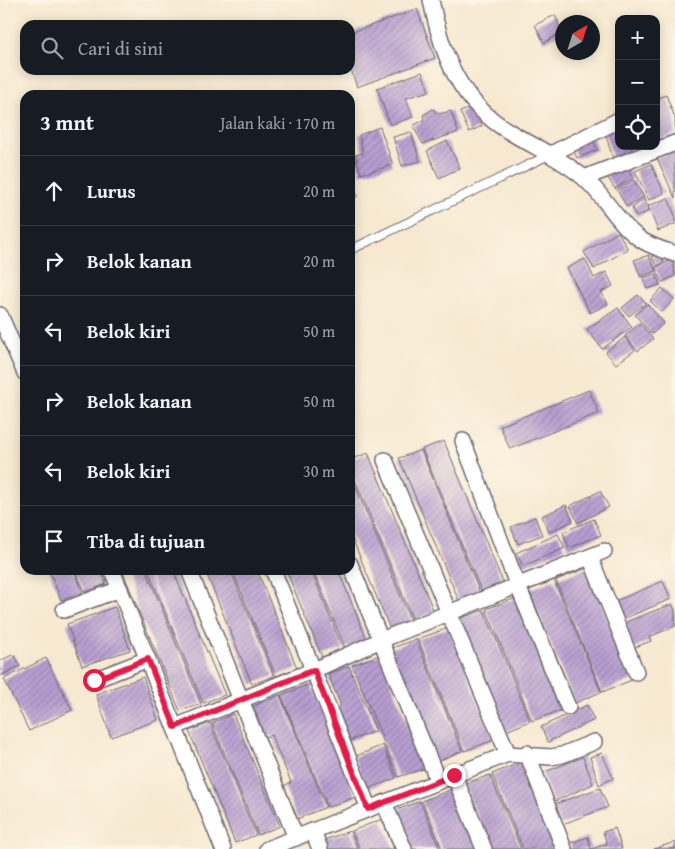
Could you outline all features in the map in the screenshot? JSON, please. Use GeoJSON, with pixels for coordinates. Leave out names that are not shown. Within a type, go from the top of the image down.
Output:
{"type":"FeatureCollection","features":[{"type":"Feature","properties":{"kind":"street"},"geometry":{"type":"LineString","coordinates":[[431,0],[445,55],[472,100],[496,124],[550,154],[584,178],[642,240],[675,254]]}},
{"type":"Feature","properties":{"kind":"street"},"geometry":{"type":"LineString","coordinates":[[550,154],[615,122]]}},
{"type":"Feature","properties":{"kind":"street"},"geometry":{"type":"LineString","coordinates":[[584,178],[675,143]]}},
{"type":"Feature","properties":{"kind":"street"},"geometry":{"type":"LineString","coordinates":[[0,315],[20,361]]}},
{"type":"Feature","properties":{"kind":"street"},"geometry":{"type":"LineString","coordinates":[[462,441],[517,584],[568,707]]}},
{"type":"Feature","properties":{"kind":"street"},"geometry":{"type":"LineString","coordinates":[[385,460],[508,754]]}},
{"type":"Feature","properties":{"kind":"street"},"geometry":{"type":"LineString","coordinates":[[175,727],[517,584],[597,554],[636,672]]}},
{"type":"Feature","properties":{"kind":"street"},"geometry":{"type":"LineString","coordinates":[[114,575],[223,849]]}},
{"type":"Feature","properties":{"kind":"street"},"geometry":{"type":"LineString","coordinates":[[191,575],[296,838]]}},
{"type":"Feature","properties":{"kind":"street"},"geometry":{"type":"LineString","coordinates":[[275,575],[368,809]]}},
{"type":"Feature","properties":{"kind":"street"},"geometry":{"type":"LineString","coordinates":[[354,575],[438,781]]}},
{"type":"Feature","properties":{"kind":"street"},"geometry":{"type":"LineString","coordinates":[[64,610],[120,590]]}},
{"type":"Feature","properties":{"kind":"street"},"geometry":{"type":"LineString","coordinates":[[94,680],[148,659]]}},
{"type":"Feature","properties":{"kind":"street"},"geometry":{"type":"LineString","coordinates":[[267,849],[508,754],[562,755],[594,742]]}},
{"type":"Feature","properties":{"kind":"street"},"geometry":{"type":"LineString","coordinates":[[527,753],[564,849]]}},
{"type":"Feature","properties":{"kind":"street"},"geometry":{"type":"LineString","coordinates":[[454,775],[484,849]]}},
{"type":"Feature","properties":{"kind":"street"},"geometry":{"type":"LineString","coordinates":[[384,803],[404,849]]}},
{"type":"Feature","properties":{"kind":"street"},"geometry":{"type":"LineString","coordinates":[[313,831],[320,849]]}},
{"type":"Feature","properties":{"kind":"lane"},"geometry":{"type":"LineString","coordinates":[[355,248],[550,154]]}},
{"type":"Feature","properties":{"kind":"building"},"geometry":{"type":"Polygon","coordinates":[[[417,9],[435,58],[357,87],[353,75],[355,75],[355,31],[417,9]]]}},
{"type":"Feature","properties":{"kind":"building"},"geometry":{"type":"Polygon","coordinates":[[[555,15],[555,36],[544,43],[535,25],[555,15]]]}},
{"type":"Feature","properties":{"kind":"building"},"geometry":{"type":"Polygon","coordinates":[[[422,72],[429,91],[406,98],[413,117],[390,125],[377,88],[422,72]]]}},
{"type":"Feature","properties":{"kind":"building"},"geometry":{"type":"Polygon","coordinates":[[[666,95],[675,118],[675,134],[660,140],[660,105],[660,97],[666,95]]]}},
{"type":"Feature","properties":{"kind":"building"},"geometry":{"type":"Polygon","coordinates":[[[473,107],[482,126],[469,132],[460,112],[473,107]]]}},
{"type":"Feature","properties":{"kind":"building"},"geometry":{"type":"Polygon","coordinates":[[[433,109],[438,114],[451,111],[458,132],[423,144],[413,126],[424,120],[423,115],[433,109]]]}},
{"type":"Feature","properties":{"kind":"building"},"geometry":{"type":"Polygon","coordinates":[[[615,126],[615,150],[631,150],[633,156],[614,162],[604,129],[615,126]]]}},
{"type":"Feature","properties":{"kind":"building"},"geometry":{"type":"Polygon","coordinates":[[[380,127],[393,165],[361,174],[355,155],[363,153],[359,135],[380,127]]]}},
{"type":"Feature","properties":{"kind":"building"},"geometry":{"type":"Polygon","coordinates":[[[411,132],[420,161],[402,166],[393,137],[411,132]]]}},
{"type":"Feature","properties":{"kind":"building"},"geometry":{"type":"Polygon","coordinates":[[[592,136],[597,150],[577,158],[571,145],[592,136]]]}},
{"type":"Feature","properties":{"kind":"building"},"geometry":{"type":"Polygon","coordinates":[[[447,141],[460,168],[439,178],[427,151],[447,141]]]}},
{"type":"Feature","properties":{"kind":"building"},"geometry":{"type":"Polygon","coordinates":[[[675,150],[675,198],[657,158],[675,150]]]}},
{"type":"Feature","properties":{"kind":"building"},"geometry":{"type":"Polygon","coordinates":[[[624,164],[633,178],[615,189],[606,175],[624,164]]]}},
{"type":"Feature","properties":{"kind":"building"},"geometry":{"type":"Polygon","coordinates":[[[651,164],[664,193],[649,200],[635,171],[651,164]]]}},
{"type":"Feature","properties":{"kind":"building"},"geometry":{"type":"Polygon","coordinates":[[[633,180],[644,197],[627,207],[617,190],[633,180]]]}},
{"type":"Feature","properties":{"kind":"building"},"geometry":{"type":"Polygon","coordinates":[[[668,198],[675,216],[675,224],[658,231],[648,206],[668,198]]]}},
{"type":"Feature","properties":{"kind":"building"},"geometry":{"type":"Polygon","coordinates":[[[644,199],[649,211],[636,217],[632,208],[644,199]]]}},
{"type":"Feature","properties":{"kind":"building"},"geometry":{"type":"Polygon","coordinates":[[[618,232],[628,249],[594,269],[584,252],[618,232]]]}},
{"type":"Feature","properties":{"kind":"building"},"geometry":{"type":"Polygon","coordinates":[[[659,253],[664,262],[657,266],[652,257],[659,253]]]}},
{"type":"Feature","properties":{"kind":"building"},"geometry":{"type":"Polygon","coordinates":[[[649,255],[656,271],[641,277],[634,260],[649,255]]]}},
{"type":"Feature","properties":{"kind":"building"},"geometry":{"type":"Polygon","coordinates":[[[585,259],[594,278],[606,272],[613,286],[601,292],[608,304],[590,313],[567,268],[585,259]]]}},
{"type":"Feature","properties":{"kind":"building"},"geometry":{"type":"Polygon","coordinates":[[[673,259],[675,276],[662,282],[655,268],[673,259]]]}},
{"type":"Feature","properties":{"kind":"building"},"geometry":{"type":"Polygon","coordinates":[[[656,274],[660,285],[647,289],[643,278],[656,274]]]}},
{"type":"Feature","properties":{"kind":"building"},"geometry":{"type":"Polygon","coordinates":[[[662,288],[674,299],[662,312],[650,301],[662,288]]]}},
{"type":"Feature","properties":{"kind":"building"},"geometry":{"type":"Polygon","coordinates":[[[638,295],[646,303],[629,316],[622,308],[638,295]]]}},
{"type":"Feature","properties":{"kind":"building"},"geometry":{"type":"Polygon","coordinates":[[[647,304],[664,323],[652,334],[635,315],[647,304]]]}},
{"type":"Feature","properties":{"kind":"building"},"geometry":{"type":"Polygon","coordinates":[[[618,308],[632,327],[602,349],[587,329],[618,308]]]}},
{"type":"Feature","properties":{"kind":"building"},"geometry":{"type":"Polygon","coordinates":[[[640,323],[653,339],[638,351],[625,336],[640,323]]]}},
{"type":"Feature","properties":{"kind":"building"},"geometry":{"type":"Polygon","coordinates":[[[625,337],[635,350],[616,364],[606,352],[625,337]]]}},
{"type":"Feature","properties":{"kind":"building"},"geometry":{"type":"Polygon","coordinates":[[[589,390],[599,413],[510,449],[500,426],[589,390]]]}},
{"type":"Feature","properties":{"kind":"building"},"geometry":{"type":"Polygon","coordinates":[[[444,441],[504,585],[482,593],[422,449],[444,441]]]}},
{"type":"Feature","properties":{"kind":"building"},"geometry":{"type":"Polygon","coordinates":[[[421,450],[480,593],[459,601],[399,458],[421,450]]]}},
{"type":"Feature","properties":{"kind":"building"},"geometry":{"type":"Polygon","coordinates":[[[368,453],[434,612],[413,620],[355,480],[355,458],[368,453]]]}},
{"type":"Feature","properties":{"kind":"building"},"geometry":{"type":"Polygon","coordinates":[[[355,485],[411,621],[390,629],[355,545],[355,485]]]}},
{"type":"Feature","properties":{"kind":"building"},"geometry":{"type":"Polygon","coordinates":[[[600,491],[609,507],[578,523],[570,506],[600,491]]]}},
{"type":"Feature","properties":{"kind":"building"},"geometry":{"type":"Polygon","coordinates":[[[566,505],[573,521],[549,532],[542,516],[566,505]]]}},
{"type":"Feature","properties":{"kind":"building"},"geometry":{"type":"Polygon","coordinates":[[[535,517],[542,535],[518,544],[511,527],[535,517]]]}},
{"type":"Feature","properties":{"kind":"building"},"geometry":{"type":"Polygon","coordinates":[[[594,519],[601,535],[569,548],[563,532],[594,519]]]}},
{"type":"Feature","properties":{"kind":"building"},"geometry":{"type":"Polygon","coordinates":[[[558,534],[565,548],[523,566],[516,553],[558,534]]]}},
{"type":"Feature","properties":{"kind":"building"},"geometry":{"type":"Polygon","coordinates":[[[587,568],[632,680],[602,692],[556,580],[587,568]]]}},
{"type":"Feature","properties":{"kind":"building"},"geometry":{"type":"Polygon","coordinates":[[[51,575],[76,575],[83,592],[61,600],[51,575]]]}},
{"type":"Feature","properties":{"kind":"building"},"geometry":{"type":"Polygon","coordinates":[[[77,575],[103,575],[106,584],[85,592],[77,575]]]}},
{"type":"Feature","properties":{"kind":"building"},"geometry":{"type":"Polygon","coordinates":[[[124,575],[148,575],[201,704],[180,711],[124,575]]]}},
{"type":"Feature","properties":{"kind":"building"},"geometry":{"type":"Polygon","coordinates":[[[150,575],[175,575],[225,695],[203,703],[150,575]]]}},
{"type":"Feature","properties":{"kind":"building"},"geometry":{"type":"Polygon","coordinates":[[[207,575],[232,575],[274,676],[252,684],[207,575]]]}},
{"type":"Feature","properties":{"kind":"building"},"geometry":{"type":"Polygon","coordinates":[[[234,575],[259,575],[297,668],[276,676],[234,575]]]}},
{"type":"Feature","properties":{"kind":"building"},"geometry":{"type":"Polygon","coordinates":[[[288,575],[313,575],[343,649],[322,657],[288,575]]]}},
{"type":"Feature","properties":{"kind":"building"},"geometry":{"type":"Polygon","coordinates":[[[315,575],[340,575],[367,640],[345,648],[315,575]]]}},
{"type":"Feature","properties":{"kind":"building"},"geometry":{"type":"Polygon","coordinates":[[[554,580],[601,692],[575,703],[529,590],[554,580]]]}},
{"type":"Feature","properties":{"kind":"building"},"geometry":{"type":"Polygon","coordinates":[[[663,581],[671,599],[623,619],[616,601],[663,581]]]}},
{"type":"Feature","properties":{"kind":"building"},"geometry":{"type":"Polygon","coordinates":[[[516,598],[561,710],[532,721],[486,609],[516,598]]]}},
{"type":"Feature","properties":{"kind":"building"},"geometry":{"type":"Polygon","coordinates":[[[672,604],[675,610],[675,626],[649,637],[651,641],[633,648],[623,623],[672,604]]]}},
{"type":"Feature","properties":{"kind":"building"},"geometry":{"type":"Polygon","coordinates":[[[115,607],[130,650],[82,666],[67,624],[115,607]]]}},
{"type":"Feature","properties":{"kind":"building"},"geometry":{"type":"Polygon","coordinates":[[[484,610],[530,721],[504,732],[458,619],[484,610]]]}},
{"type":"Feature","properties":{"kind":"building"},"geometry":{"type":"Polygon","coordinates":[[[448,628],[494,740],[464,751],[418,639],[448,628]]]}},
{"type":"Feature","properties":{"kind":"building"},"geometry":{"type":"Polygon","coordinates":[[[416,639],[462,751],[436,762],[390,649],[416,639]]]}},
{"type":"Feature","properties":{"kind":"building"},"geometry":{"type":"Polygon","coordinates":[[[14,654],[20,666],[0,676],[0,661],[14,654]]]}},
{"type":"Feature","properties":{"kind":"building"},"geometry":{"type":"Polygon","coordinates":[[[380,655],[426,768],[398,777],[352,665],[380,655]]]}},
{"type":"Feature","properties":{"kind":"building"},"geometry":{"type":"Polygon","coordinates":[[[46,658],[72,710],[29,731],[4,679],[46,658]]]}},
{"type":"Feature","properties":{"kind":"building"},"geometry":{"type":"Polygon","coordinates":[[[349,666],[376,731],[346,742],[333,710],[341,706],[328,674],[349,666]]]}},
{"type":"Feature","properties":{"kind":"building"},"geometry":{"type":"Polygon","coordinates":[[[143,677],[158,720],[111,737],[96,694],[143,677]]]}},
{"type":"Feature","properties":{"kind":"building"},"geometry":{"type":"Polygon","coordinates":[[[310,684],[356,797],[328,807],[281,695],[310,684]]]}},
{"type":"Feature","properties":{"kind":"building"},"geometry":{"type":"Polygon","coordinates":[[[280,695],[326,807],[297,819],[284,786],[291,782],[271,735],[265,737],[253,706],[280,695]]]}},
{"type":"Feature","properties":{"kind":"building"},"geometry":{"type":"Polygon","coordinates":[[[587,705],[594,720],[548,742],[541,727],[587,705]]]}},
{"type":"Feature","properties":{"kind":"building"},"geometry":{"type":"Polygon","coordinates":[[[233,714],[280,826],[258,835],[212,723],[233,714]]]}},
{"type":"Feature","properties":{"kind":"building"},"geometry":{"type":"Polygon","coordinates":[[[210,723],[256,835],[235,843],[189,731],[210,723]]]}},
{"type":"Feature","properties":{"kind":"building"},"geometry":{"type":"Polygon","coordinates":[[[383,745],[396,778],[367,789],[354,757],[383,745]]]}},
{"type":"Feature","properties":{"kind":"building"},"geometry":{"type":"Polygon","coordinates":[[[602,753],[613,778],[599,785],[590,757],[602,753]]]}},
{"type":"Feature","properties":{"kind":"building"},"geometry":{"type":"Polygon","coordinates":[[[583,757],[593,784],[553,802],[542,773],[583,757]]]}},
{"type":"Feature","properties":{"kind":"building"},"geometry":{"type":"Polygon","coordinates":[[[522,762],[557,849],[523,849],[492,774],[522,762]]]}},
{"type":"Feature","properties":{"kind":"building"},"geometry":{"type":"Polygon","coordinates":[[[490,775],[521,849],[491,849],[464,784],[490,775]]]}},
{"type":"Feature","properties":{"kind":"building"},"geometry":{"type":"Polygon","coordinates":[[[600,788],[608,807],[560,825],[552,805],[600,788]]]}},
{"type":"Feature","properties":{"kind":"building"},"geometry":{"type":"Polygon","coordinates":[[[453,789],[477,849],[442,849],[422,801],[453,789]]]}},
{"type":"Feature","properties":{"kind":"building"},"geometry":{"type":"Polygon","coordinates":[[[420,801],[440,849],[410,849],[394,811],[420,801]]]}},
{"type":"Feature","properties":{"kind":"building"},"geometry":{"type":"Polygon","coordinates":[[[382,819],[394,849],[360,849],[352,831],[382,819]]]}},
{"type":"Feature","properties":{"kind":"building"},"geometry":{"type":"Polygon","coordinates":[[[615,828],[622,849],[591,849],[607,844],[603,832],[615,828]]]}},
{"type":"Feature","properties":{"kind":"building"},"geometry":{"type":"Polygon","coordinates":[[[350,831],[358,849],[328,849],[324,840],[350,831]]]}},
{"type":"Feature","properties":{"kind":"building"},"geometry":{"type":"Polygon","coordinates":[[[588,837],[591,849],[572,849],[570,843],[588,837]]]}},
{"type":"Feature","properties":{"kind":"building"},"geometry":{"type":"Polygon","coordinates":[[[675,842],[675,849],[654,849],[675,842]]]}},
{"type":"Feature","properties":{"kind":"route"},"geometry":{"type":"LineString","coordinates":[[94,680],[148,659],[175,727],[314,670],[368,809],[454,775]]}}]}
